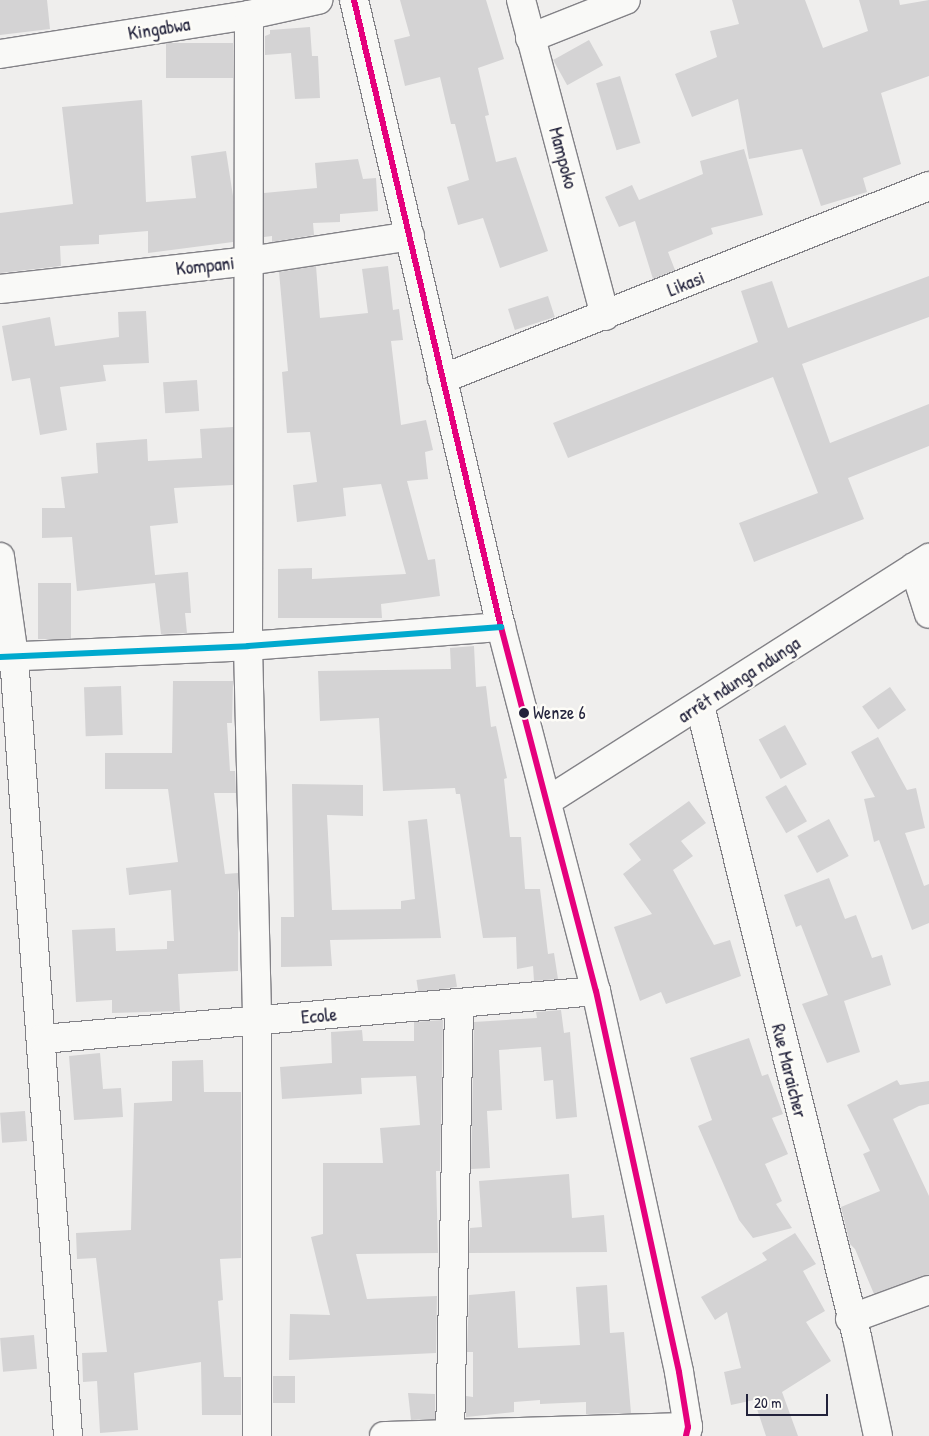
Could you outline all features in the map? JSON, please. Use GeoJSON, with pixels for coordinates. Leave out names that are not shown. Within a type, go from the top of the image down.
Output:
{"type":"FeatureCollection","features":[{"type":"Feature","properties":{"kind":"street","name":"Kingabwa"},"geometry":{"type":"LineString","coordinates":[[0,54],[250,15],[318,0]]}},
{"type":"Feature","properties":{"kind":"street"},"geometry":{"type":"LineString","coordinates":[[354,0],[501,627],[549,800],[596,991],[687,1432],[384,1436]]}},
{"type":"Feature","properties":{"kind":"street","name":"Mampoko"},"geometry":{"type":"LineString","coordinates":[[521,0],[605,316]]}},
{"type":"Feature","properties":{"kind":"street"},"geometry":{"type":"LineString","coordinates":[[530,38],[626,0]]}},
{"type":"Feature","properties":{"kind":"street"},"geometry":{"type":"LineString","coordinates":[[250,15],[248,646],[257,1022],[257,1436]]}},
{"type":"Feature","properties":{"kind":"street","name":"Likasi"},"geometry":{"type":"LineString","coordinates":[[442,379],[929,186]]}},
{"type":"Feature","properties":{"kind":"street","name":"Kompani"},"geometry":{"type":"LineString","coordinates":[[0,289],[248,261],[410,236]]}},
{"type":"Feature","properties":{"kind":"street"},"geometry":{"type":"LineString","coordinates":[[0,558],[7,657],[42,1040],[68,1436]]}},
{"type":"Feature","properties":{"kind":"street"},"geometry":{"type":"LineString","coordinates":[[922,563],[929,614]]}},
{"type":"Feature","properties":{"kind":"street","name":"arrêt ndunga ndunga"},"geometry":{"type":"LineString","coordinates":[[549,800],[700,706],[922,563]]}},
{"type":"Feature","properties":{"kind":"street"},"geometry":{"type":"LineString","coordinates":[[7,657],[248,646],[501,627]]}},
{"type":"Feature","properties":{"kind":"street","name":"Rue Maraicher"},"geometry":{"type":"LineString","coordinates":[[700,706],[850,1319],[857,1337],[878,1436]]}},
{"type":"Feature","properties":{"kind":"street","name":"Ecole"},"geometry":{"type":"LineString","coordinates":[[42,1040],[596,991]]}},
{"type":"Feature","properties":{"kind":"street"},"geometry":{"type":"LineString","coordinates":[[450,1435],[459,1003]]}},
{"type":"Feature","properties":{"kind":"street"},"geometry":{"type":"LineString","coordinates":[[850,1319],[929,1290]]}},
{"type":"Feature","properties":{"kind":"building"},"geometry":{"type":"Polygon","coordinates":[[[0,0],[47,0],[50,29],[0,35],[0,0]]]}},
{"type":"Feature","properties":{"kind":"building"},"geometry":{"type":"Polygon","coordinates":[[[400,0],[486,0],[504,59],[478,68],[489,115],[485,116],[496,162],[516,157],[548,251],[500,268],[483,218],[458,225],[447,187],[469,180],[455,124],[451,124],[440,77],[405,86],[394,40],[410,36],[400,0]]]}},
{"type":"Feature","properties":{"kind":"building"},"geometry":{"type":"Polygon","coordinates":[[[732,0],[805,0],[823,48],[868,31],[859,0],[899,0],[900,5],[929,0],[929,76],[881,93],[901,164],[863,178],[867,192],[821,206],[802,149],[749,159],[738,99],[692,117],[675,74],[717,57],[710,31],[739,24],[732,0]]]}},
{"type":"Feature","properties":{"kind":"building"},"geometry":{"type":"Polygon","coordinates":[[[310,27],[312,56],[318,56],[320,98],[295,99],[291,53],[265,55],[265,36],[270,34],[270,30],[310,27]]]}},
{"type":"Feature","properties":{"kind":"building"},"geometry":{"type":"Polygon","coordinates":[[[589,40],[603,65],[567,85],[553,60],[589,40]]]}},
{"type":"Feature","properties":{"kind":"building"},"geometry":{"type":"Polygon","coordinates":[[[166,43],[233,43],[233,78],[166,78],[166,43]]]}},
{"type":"Feature","properties":{"kind":"building"},"geometry":{"type":"Polygon","coordinates":[[[620,76],[640,143],[617,150],[596,83],[620,76]]]}},
{"type":"Feature","properties":{"kind":"building"},"geometry":{"type":"Polygon","coordinates":[[[142,100],[146,202],[196,198],[191,156],[226,151],[233,196],[233,242],[148,253],[148,231],[99,235],[99,244],[60,246],[61,266],[0,273],[0,213],[73,204],[62,107],[142,100]]]}},
{"type":"Feature","properties":{"kind":"building"},"geometry":{"type":"Polygon","coordinates":[[[744,149],[763,215],[711,228],[713,234],[668,252],[675,270],[653,279],[635,221],[619,227],[605,197],[632,185],[639,200],[703,174],[700,161],[744,149]]]}},
{"type":"Feature","properties":{"kind":"building"},"geometry":{"type":"Polygon","coordinates":[[[358,159],[363,179],[376,178],[378,211],[340,214],[340,222],[313,223],[314,235],[272,242],[272,236],[264,237],[264,193],[317,188],[315,163],[358,159]]]}},
{"type":"Feature","properties":{"kind":"building"},"geometry":{"type":"Polygon","coordinates":[[[316,266],[320,318],[368,313],[362,269],[388,266],[393,310],[399,309],[403,340],[391,341],[401,425],[426,420],[433,450],[425,452],[428,479],[407,481],[428,560],[435,559],[440,596],[381,604],[382,618],[278,618],[278,569],[312,568],[312,579],[406,574],[381,484],[343,488],[346,516],[297,522],[293,485],[317,482],[310,432],[287,433],[282,372],[288,371],[279,272],[316,266]]]}},
{"type":"Feature","properties":{"kind":"building"},"geometry":{"type":"Polygon","coordinates":[[[929,276],[929,317],[802,364],[830,443],[929,404],[929,446],[848,478],[864,519],[754,562],[739,523],[818,493],[773,377],[568,458],[553,423],[758,342],[741,291],[772,281],[788,328],[929,276]]]}},
{"type":"Feature","properties":{"kind":"building"},"geometry":{"type":"Polygon","coordinates":[[[548,296],[555,317],[515,330],[508,309],[548,296]]]}},
{"type":"Feature","properties":{"kind":"building"},"geometry":{"type":"Polygon","coordinates":[[[146,311],[149,363],[103,365],[106,381],[60,387],[67,430],[40,435],[30,378],[12,381],[2,326],[50,317],[55,346],[119,337],[118,312],[146,311]]]}},
{"type":"Feature","properties":{"kind":"building"},"geometry":{"type":"Polygon","coordinates":[[[197,380],[199,411],[165,413],[163,382],[197,380]]]}},
{"type":"Feature","properties":{"kind":"building"},"geometry":{"type":"Polygon","coordinates":[[[233,427],[233,485],[174,488],[178,523],[150,526],[155,575],[188,572],[191,613],[185,613],[187,633],[161,634],[155,583],[77,591],[72,537],[42,538],[42,508],[65,508],[61,477],[98,473],[96,443],[147,439],[148,461],[202,458],[200,429],[233,427]]]}},
{"type":"Feature","properties":{"kind":"building"},"geometry":{"type":"Polygon","coordinates":[[[38,583],[71,583],[71,639],[38,639],[38,583]]]}},
{"type":"Feature","properties":{"kind":"building"},"geometry":{"type":"Polygon","coordinates":[[[474,646],[476,687],[486,686],[491,727],[496,726],[507,778],[504,779],[510,837],[521,837],[525,889],[540,889],[548,954],[554,953],[558,979],[534,981],[533,966],[517,969],[516,937],[483,938],[460,794],[456,794],[455,788],[383,791],[379,718],[320,721],[318,671],[451,669],[450,648],[474,646]]]}},
{"type":"Feature","properties":{"kind":"building"},"geometry":{"type":"Polygon","coordinates":[[[173,681],[233,681],[232,723],[227,723],[230,771],[235,771],[236,793],[214,793],[225,874],[238,873],[238,971],[178,974],[180,1011],[112,1013],[112,1000],[76,1002],[72,930],[115,928],[116,951],[167,949],[167,941],[174,941],[171,890],[129,895],[126,868],[178,862],[168,789],[105,789],[105,753],[172,753],[173,681]]]}},
{"type":"Feature","properties":{"kind":"building"},"geometry":{"type":"Polygon","coordinates":[[[121,686],[123,735],[86,736],[84,687],[121,686]]]}},
{"type":"Feature","properties":{"kind":"building"},"geometry":{"type":"Polygon","coordinates":[[[890,687],[906,710],[878,729],[862,707],[890,687]]]}},
{"type":"Feature","properties":{"kind":"building"},"geometry":{"type":"Polygon","coordinates":[[[785,725],[807,764],[781,779],[759,740],[785,725]]]}},
{"type":"Feature","properties":{"kind":"building"},"geometry":{"type":"Polygon","coordinates":[[[878,737],[907,790],[916,788],[925,828],[905,833],[924,886],[929,884],[929,923],[912,930],[879,840],[874,842],[864,799],[875,797],[851,752],[878,737]]]}},
{"type":"Feature","properties":{"kind":"building"},"geometry":{"type":"Polygon","coordinates":[[[292,784],[363,785],[363,816],[327,815],[332,910],[401,909],[401,901],[415,899],[408,821],[427,819],[441,938],[330,940],[332,966],[281,967],[281,917],[294,917],[292,784]]]}},
{"type":"Feature","properties":{"kind":"building"},"geometry":{"type":"Polygon","coordinates":[[[786,785],[807,821],[786,833],[765,797],[786,785]]]}},
{"type":"Feature","properties":{"kind":"building"},"geometry":{"type":"Polygon","coordinates":[[[689,801],[706,823],[681,841],[693,856],[673,870],[714,945],[730,940],[741,976],[666,1004],[661,992],[640,1001],[614,927],[652,914],[623,874],[641,860],[629,844],[689,801]]]}},
{"type":"Feature","properties":{"kind":"building"},"geometry":{"type":"Polygon","coordinates":[[[829,819],[849,856],[817,873],[797,836],[829,819]]]}},
{"type":"Feature","properties":{"kind":"building"},"geometry":{"type":"Polygon","coordinates":[[[829,878],[845,919],[856,915],[872,958],[882,955],[891,985],[844,1001],[860,1052],[827,1063],[802,1004],[828,995],[801,925],[796,927],[784,895],[829,878]]]}},
{"type":"Feature","properties":{"kind":"building"},"geometry":{"type":"Polygon","coordinates":[[[455,974],[457,987],[419,993],[416,980],[455,974]]]}},
{"type":"Feature","properties":{"kind":"building"},"geometry":{"type":"Polygon","coordinates":[[[561,1010],[564,1033],[570,1032],[577,1117],[556,1119],[553,1080],[544,1081],[541,1047],[499,1050],[502,1110],[487,1111],[490,1168],[471,1169],[474,1022],[537,1018],[536,1012],[561,1010]]]}},
{"type":"Feature","properties":{"kind":"building"},"geometry":{"type":"Polygon","coordinates":[[[443,1020],[440,1171],[436,1171],[438,1253],[356,1254],[367,1299],[437,1296],[436,1353],[289,1360],[290,1314],[330,1315],[311,1237],[323,1234],[323,1163],[383,1163],[380,1128],[420,1125],[416,1076],[361,1078],[362,1094],[282,1099],[280,1067],[332,1063],[331,1032],[362,1030],[363,1041],[414,1041],[414,1022],[443,1020]]]}},
{"type":"Feature","properties":{"kind":"building"},"geometry":{"type":"Polygon","coordinates":[[[749,1038],[762,1076],[768,1074],[783,1114],[772,1118],[788,1154],[765,1164],[782,1201],[776,1204],[792,1228],[753,1238],[739,1220],[698,1126],[712,1120],[690,1058],[749,1038]]]}},
{"type":"Feature","properties":{"kind":"building"},"geometry":{"type":"Polygon","coordinates":[[[100,1053],[103,1089],[121,1088],[123,1117],[74,1120],[69,1056],[100,1053]]]}},
{"type":"Feature","properties":{"kind":"building"},"geometry":{"type":"Polygon","coordinates":[[[203,1060],[204,1092],[241,1092],[241,1258],[220,1259],[223,1300],[218,1301],[224,1377],[241,1377],[241,1415],[202,1415],[201,1362],[134,1373],[138,1430],[100,1433],[97,1381],[83,1382],[82,1353],[107,1352],[96,1258],[77,1259],[76,1233],[131,1230],[134,1103],[172,1101],[172,1061],[203,1060]]]}},
{"type":"Feature","properties":{"kind":"building"},"geometry":{"type":"Polygon","coordinates":[[[897,1080],[900,1085],[929,1081],[929,1104],[919,1106],[893,1119],[929,1196],[929,1275],[874,1294],[855,1249],[850,1244],[841,1207],[880,1191],[863,1154],[870,1151],[847,1105],[897,1080]]]}},
{"type":"Feature","properties":{"kind":"building"},"geometry":{"type":"Polygon","coordinates":[[[25,1111],[27,1141],[2,1143],[0,1113],[25,1111]]]}},
{"type":"Feature","properties":{"kind":"building"},"geometry":{"type":"Polygon","coordinates":[[[569,1174],[572,1218],[604,1215],[607,1252],[469,1253],[470,1228],[482,1227],[479,1181],[569,1174]]]}},
{"type":"Feature","properties":{"kind":"building"},"geometry":{"type":"Polygon","coordinates":[[[795,1233],[816,1264],[803,1271],[825,1311],[806,1322],[831,1361],[782,1392],[798,1436],[766,1436],[754,1400],[731,1405],[724,1372],[741,1368],[727,1312],[715,1320],[701,1297],[767,1260],[762,1253],[795,1233]]]}},
{"type":"Feature","properties":{"kind":"building"},"geometry":{"type":"Polygon","coordinates":[[[607,1285],[610,1333],[624,1332],[631,1413],[586,1414],[586,1402],[540,1404],[540,1400],[514,1402],[514,1412],[466,1417],[466,1396],[473,1397],[473,1352],[467,1352],[469,1295],[515,1291],[518,1348],[580,1345],[576,1287],[607,1285]]]}},
{"type":"Feature","properties":{"kind":"building"},"geometry":{"type":"Polygon","coordinates":[[[34,1335],[37,1369],[3,1372],[0,1338],[34,1335]]]}},
{"type":"Feature","properties":{"kind":"building"},"geometry":{"type":"Polygon","coordinates":[[[273,1376],[295,1376],[295,1403],[273,1403],[273,1376]]]}},
{"type":"Feature","properties":{"kind":"building"},"geometry":{"type":"Polygon","coordinates":[[[408,1393],[435,1394],[435,1419],[411,1420],[408,1393]]]}},
{"type":"Feature","properties":{"kind":"transit line"},"geometry":{"type":"LineString","coordinates":[[354,0],[501,627],[596,991],[679,1372],[688,1427],[686,1436]]}},
{"type":"Feature","properties":{"kind":"transit line"},"geometry":{"type":"LineString","coordinates":[[0,657],[248,646],[501,627]]}},
{"type":"Feature","properties":{"kind":"place","name":"Wenze 6"},"geometry":{"type":"Point","coordinates":[524,713]}}]}
